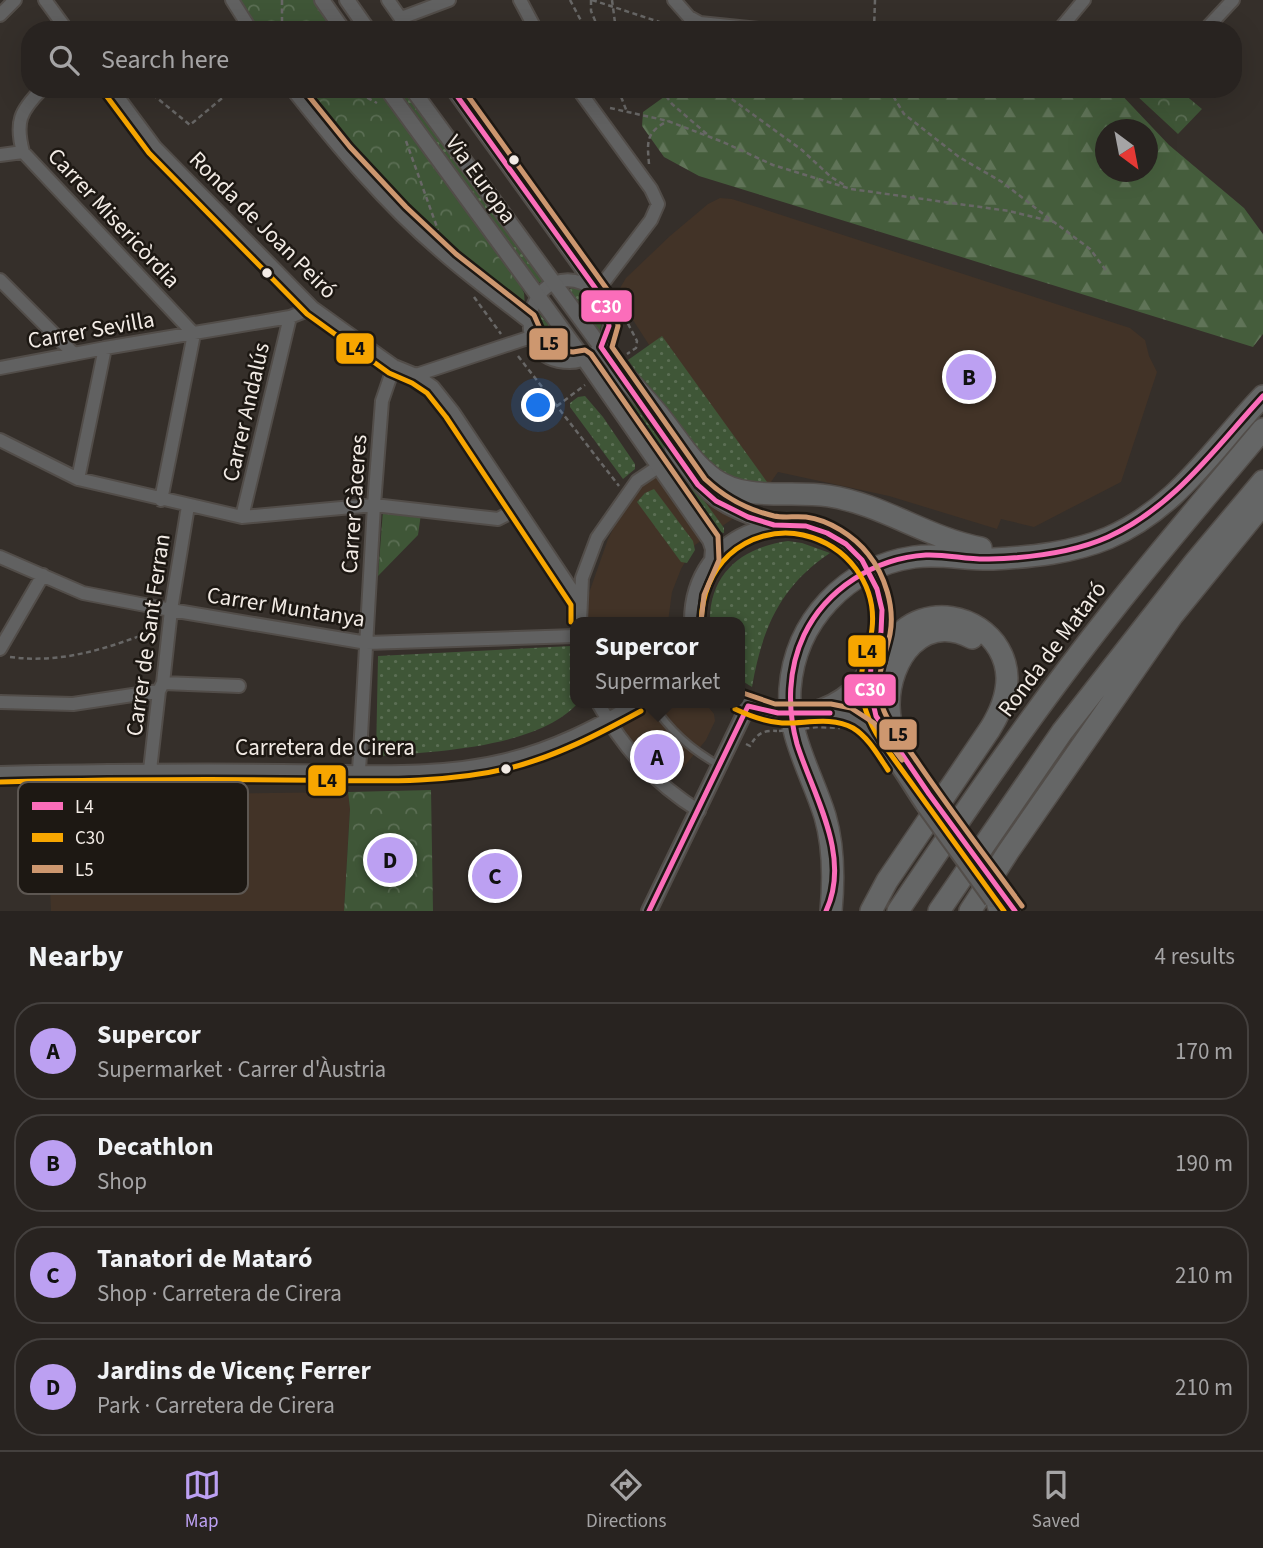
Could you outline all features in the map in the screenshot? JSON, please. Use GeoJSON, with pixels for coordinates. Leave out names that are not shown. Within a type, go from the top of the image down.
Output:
{"type":"FeatureCollection","features":[{"type":"Feature","properties":{"kind":"highway"},"geometry":{"type":"LineString","coordinates":[[618,370],[661,418],[698,466],[726,485],[754,493],[813,494],[845,499],[879,510],[936,536],[1009,556]]}},
{"type":"Feature","properties":{"kind":"highway"},"geometry":{"type":"LineString","coordinates":[[830,908],[834,880],[829,832],[795,736],[790,700],[793,670],[804,635],[832,595],[859,575],[884,564],[926,555],[993,559],[1037,555],[1106,539],[1143,519],[1184,487],[1263,396]]}},
{"type":"Feature","properties":{"kind":"highway","name":"Ronda de Mataró"},"geometry":{"type":"LineString","coordinates":[[898,911],[962,814],[1063,676],[1162,549],[1263,429]]}},
{"type":"Feature","properties":{"kind":"highway"},"geometry":{"type":"LineString","coordinates":[[939,911],[1069,723],[1195,562],[1263,481]]}},
{"type":"Feature","properties":{"kind":"highway"},"geometry":{"type":"LineString","coordinates":[[970,911],[1172,616],[1263,504]]}},
{"type":"Feature","properties":{"kind":"highway"},"geometry":{"type":"LineString","coordinates":[[870,911],[887,881],[999,713],[1006,690],[1003,658],[984,631],[964,619],[943,615],[908,626],[871,662]]}},
{"type":"Feature","properties":{"kind":"highway"},"geometry":{"type":"LineString","coordinates":[[898,748],[891,725],[889,704],[890,690],[899,661],[908,647],[920,638],[936,631],[954,631],[981,645],[995,671],[994,696],[975,736],[968,761]]}},
{"type":"Feature","properties":{"kind":"highway"},"geometry":{"type":"LineString","coordinates":[[998,906],[1001,874],[1008,852]]}},
{"type":"Feature","properties":{"kind":"street"},"geometry":{"type":"LineString","coordinates":[[0,15],[15,0]]}},
{"type":"Feature","properties":{"kind":"street"},"geometry":{"type":"LineString","coordinates":[[45,0],[60,21]]}},
{"type":"Feature","properties":{"kind":"street"},"geometry":{"type":"LineString","coordinates":[[232,0],[245,21]]}},
{"type":"Feature","properties":{"kind":"street"},"geometry":{"type":"LineString","coordinates":[[322,0],[337,21]]}},
{"type":"Feature","properties":{"kind":"street"},"geometry":{"type":"LineString","coordinates":[[347,0],[362,21]]}},
{"type":"Feature","properties":{"kind":"street"},"geometry":{"type":"LineString","coordinates":[[388,0],[403,21]]}},
{"type":"Feature","properties":{"kind":"street"},"geometry":{"type":"LineString","coordinates":[[401,18],[449,0]]}},
{"type":"Feature","properties":{"kind":"street"},"geometry":{"type":"LineString","coordinates":[[520,0],[531,21]]}},
{"type":"Feature","properties":{"kind":"street"},"geometry":{"type":"LineString","coordinates":[[674,0],[689,17],[699,21]]}},
{"type":"Feature","properties":{"kind":"street"},"geometry":{"type":"LineString","coordinates":[[1066,21],[1084,0]]}},
{"type":"Feature","properties":{"kind":"street"},"geometry":{"type":"LineString","coordinates":[[1213,21],[1233,0]]}},
{"type":"Feature","properties":{"kind":"street","name":"Carrer Misericòrdia"},"geometry":{"type":"LineString","coordinates":[[33,98],[28,103],[17,130],[23,152],[194,334]]}},
{"type":"Feature","properties":{"kind":"street","name":"Ronda de Joan Peiró"},"geometry":{"type":"LineString","coordinates":[[118,98],[155,148],[313,308],[394,366],[416,374],[433,387],[453,412],[580,602]]}},
{"type":"Feature","properties":{"kind":"street"},"geometry":{"type":"LineString","coordinates":[[299,98],[359,171],[439,251],[528,321]]}},
{"type":"Feature","properties":{"kind":"street","name":"Via Europa"},"geometry":{"type":"LineString","coordinates":[[394,98],[584,359],[710,540],[713,548],[712,561]]}},
{"type":"Feature","properties":{"kind":"street","name":"Via Europa"},"geometry":{"type":"LineString","coordinates":[[419,98],[707,494],[735,512],[774,525]]}},
{"type":"Feature","properties":{"kind":"street","name":"Via Europa"},"geometry":{"type":"LineString","coordinates":[[458,98],[606,303],[610,323],[608,335],[601,348]]}},
{"type":"Feature","properties":{"kind":"street"},"geometry":{"type":"LineString","coordinates":[[584,98],[652,189],[658,204],[657,210],[597,291],[574,281],[555,283],[537,296],[530,309],[528,321],[531,337],[537,347],[551,358],[570,362],[584,359],[601,348]]}},
{"type":"Feature","properties":{"kind":"street"},"geometry":{"type":"LineString","coordinates":[[0,155],[23,152]]}},
{"type":"Feature","properties":{"kind":"street"},"geometry":{"type":"LineString","coordinates":[[0,280],[74,354]]}},
{"type":"Feature","properties":{"kind":"street","name":"Carrer Sevilla"},"geometry":{"type":"LineString","coordinates":[[0,368],[290,317],[313,308]]}},
{"type":"Feature","properties":{"kind":"street","name":"Carrer Andalús"},"geometry":{"type":"LineString","coordinates":[[243,517],[290,317]]}},
{"type":"Feature","properties":{"kind":"street"},"geometry":{"type":"LineString","coordinates":[[161,499],[194,334]]}},
{"type":"Feature","properties":{"kind":"street"},"geometry":{"type":"LineString","coordinates":[[416,374],[504,337],[531,337]]}},
{"type":"Feature","properties":{"kind":"street"},"geometry":{"type":"LineString","coordinates":[[78,479],[105,348]]}},
{"type":"Feature","properties":{"kind":"street","name":"Carrer Càceres"},"geometry":{"type":"LineString","coordinates":[[359,771],[382,401],[394,366]]}},
{"type":"Feature","properties":{"kind":"street"},"geometry":{"type":"LineString","coordinates":[[0,440],[78,479],[243,517],[374,505],[498,519],[517,509]]}},
{"type":"Feature","properties":{"kind":"street"},"geometry":{"type":"LineString","coordinates":[[580,617],[582,578],[597,538],[637,481],[658,467]]}},
{"type":"Feature","properties":{"kind":"street","name":"Carrer de Sant Ferran"},"geometry":{"type":"LineString","coordinates":[[150,770],[188,506]]}},
{"type":"Feature","properties":{"kind":"street"},"geometry":{"type":"LineString","coordinates":[[693,617],[695,595],[712,561],[739,537],[774,525],[806,526],[827,533],[846,544],[862,560],[880,599],[882,621],[879,643],[863,676],[832,703],[804,712],[778,713],[745,704]]}},
{"type":"Feature","properties":{"kind":"street","name":"Carrer Muntanya"},"geometry":{"type":"LineString","coordinates":[[0,557],[83,593],[367,643],[570,636]]}},
{"type":"Feature","properties":{"kind":"street"},"geometry":{"type":"LineString","coordinates":[[4,653],[43,575]]}},
{"type":"Feature","properties":{"kind":"street"},"geometry":{"type":"LineString","coordinates":[[871,662],[870,690],[881,725],[998,906]]}},
{"type":"Feature","properties":{"kind":"street"},"geometry":{"type":"LineString","coordinates":[[0,702],[73,704],[161,687],[239,686]]}},
{"type":"Feature","properties":{"kind":"street"},"geometry":{"type":"LineString","coordinates":[[601,708],[642,767],[699,811]]}},
{"type":"Feature","properties":{"kind":"street","name":"Carretera de Cirera"},"geometry":{"type":"LineString","coordinates":[[0,773],[451,768],[493,763],[525,755],[560,743],[628,708]]}},
{"type":"Feature","properties":{"kind":"street"},"geometry":{"type":"LineString","coordinates":[[649,911],[721,766],[743,708]]}},
{"type":"Feature","properties":{"kind":"street"},"geometry":{"type":"LineString","coordinates":[[804,712],[842,722],[855,720],[874,735],[927,800]]}},
{"type":"Feature","properties":{"kind":"lane"},"geometry":{"type":"LineString","coordinates":[[655,708],[664,722],[698,754],[721,766]]}},
{"type":"Feature","properties":{"kind":"path"},"geometry":{"type":"LineString","coordinates":[[282,0],[282,21]]}},
{"type":"Feature","properties":{"kind":"path"},"geometry":{"type":"LineString","coordinates":[[570,0],[581,21]]}},
{"type":"Feature","properties":{"kind":"path"},"geometry":{"type":"LineString","coordinates":[[595,21],[591,11],[591,0],[653,21]]}},
{"type":"Feature","properties":{"kind":"path"},"geometry":{"type":"LineString","coordinates":[[611,0],[614,21]]}},
{"type":"Feature","properties":{"kind":"path"},"geometry":{"type":"LineString","coordinates":[[874,21],[875,0]]}},
{"type":"Feature","properties":{"kind":"path"},"geometry":{"type":"LineString","coordinates":[[157,98],[190,125],[222,98]]}},
{"type":"Feature","properties":{"kind":"path"},"geometry":{"type":"LineString","coordinates":[[371,98],[382,106]]}},
{"type":"Feature","properties":{"kind":"path"},"geometry":{"type":"LineString","coordinates":[[622,98],[627,112]]}},
{"type":"Feature","properties":{"kind":"path"},"geometry":{"type":"LineString","coordinates":[[668,98],[710,137]]}},
{"type":"Feature","properties":{"kind":"path"},"geometry":{"type":"LineString","coordinates":[[730,98],[802,150],[831,177],[852,189]]}},
{"type":"Feature","properties":{"kind":"path"},"geometry":{"type":"LineString","coordinates":[[894,98],[904,114],[959,157],[1002,182],[1090,249],[1108,273]]}},
{"type":"Feature","properties":{"kind":"path"},"geometry":{"type":"LineString","coordinates":[[587,103],[668,121],[773,165],[852,189],[1009,211],[1054,222]]}},
{"type":"Feature","properties":{"kind":"path"},"geometry":{"type":"LineString","coordinates":[[652,189],[647,142],[654,128],[668,121]]}},
{"type":"Feature","properties":{"kind":"path"},"geometry":{"type":"LineString","coordinates":[[404,137],[417,167],[426,202],[438,230],[447,241],[439,251]]}},
{"type":"Feature","properties":{"kind":"path"},"geometry":{"type":"LineString","coordinates":[[504,337],[625,494]]}},
{"type":"Feature","properties":{"kind":"path"},"geometry":{"type":"LineString","coordinates":[[4,653],[41,660],[68,657],[115,645],[170,624]]}},
{"type":"Feature","properties":{"kind":"path"},"geometry":{"type":"LineString","coordinates":[[734,737],[750,746],[763,731],[818,727],[842,722],[849,734]]}},
{"type":"Feature","properties":{"kind":"shaded area"},"geometry":{"type":"Polygon","coordinates":[[[720,198],[732,199],[1130,328],[1145,340],[1157,372],[1121,482],[1034,527],[1001,519],[997,529],[889,496],[778,472],[757,502],[695,545],[672,592],[669,617],[586,617],[589,593],[608,539],[637,481],[706,433],[619,295],[626,278],[708,204],[720,198]]]}},
{"type":"Feature","properties":{"kind":"shaded area"},"geometry":{"type":"Polygon","coordinates":[[[609,708],[709,708],[715,721],[706,740],[673,780],[632,743],[609,708]]]}},
{"type":"Feature","properties":{"kind":"shaded area"},"geometry":{"type":"Polygon","coordinates":[[[348,792],[350,808],[344,911],[51,911],[50,894],[248,894],[248,793],[348,792]]]}},
{"type":"Feature","properties":{"kind":"green space"},"geometry":{"type":"Polygon","coordinates":[[[240,0],[314,0],[329,21],[253,21],[240,0]]]}},
{"type":"Feature","properties":{"kind":"green space"},"geometry":{"type":"Polygon","coordinates":[[[308,98],[386,98],[519,283],[524,293],[525,306],[512,300],[455,251],[375,174],[308,98]]]}},
{"type":"Feature","properties":{"kind":"green space"},"geometry":{"type":"Polygon","coordinates":[[[403,98],[409,98],[543,280],[541,283],[536,281],[403,98]]]}},
{"type":"Feature","properties":{"kind":"green space"},"geometry":{"type":"Polygon","coordinates":[[[662,98],[1125,98],[1144,119],[1095,119],[1095,182],[1158,182],[1158,133],[1244,208],[1263,234],[1263,334],[1253,347],[699,176],[664,157],[642,126],[643,112],[662,98]]]}},
{"type":"Feature","properties":{"kind":"green space"},"geometry":{"type":"Polygon","coordinates":[[[1139,98],[1189,98],[1202,109],[1178,134],[1139,98]]]}},
{"type":"Feature","properties":{"kind":"green space"},"geometry":{"type":"Polygon","coordinates":[[[571,288],[586,293],[596,302],[601,316],[599,332],[569,291],[571,288]]]}},
{"type":"Feature","properties":{"kind":"green space"},"geometry":{"type":"Polygon","coordinates":[[[538,312],[570,352],[568,354],[554,349],[543,340],[537,327],[538,312]]]}},
{"type":"Feature","properties":{"kind":"green space"},"geometry":{"type":"Polygon","coordinates":[[[662,336],[772,489],[748,488],[702,461],[628,360],[662,336]]]}},
{"type":"Feature","properties":{"kind":"green space"},"geometry":{"type":"Polygon","coordinates":[[[598,358],[724,528],[724,533],[719,532],[595,362],[598,358]]]}},
{"type":"Feature","properties":{"kind":"green space"},"geometry":{"type":"Polygon","coordinates":[[[585,396],[635,464],[635,469],[623,479],[570,407],[570,403],[578,397],[585,396]]]}},
{"type":"Feature","properties":{"kind":"green space"},"geometry":{"type":"Polygon","coordinates":[[[654,489],[693,541],[695,550],[687,563],[681,562],[637,502],[645,493],[654,489]]]}},
{"type":"Feature","properties":{"kind":"green space"},"geometry":{"type":"Polygon","coordinates":[[[383,510],[421,514],[418,535],[378,576],[383,510]]]}},
{"type":"Feature","properties":{"kind":"green space"},"geometry":{"type":"Polygon","coordinates":[[[788,541],[802,543],[830,553],[798,580],[776,611],[761,647],[752,687],[745,683],[745,617],[710,617],[711,605],[722,576],[732,565],[743,556],[772,544],[788,541]]]}},
{"type":"Feature","properties":{"kind":"green space"},"geometry":{"type":"Polygon","coordinates":[[[570,646],[572,708],[538,730],[512,738],[454,749],[376,756],[378,656],[570,646]]]}},
{"type":"Feature","properties":{"kind":"green space"},"geometry":{"type":"Polygon","coordinates":[[[431,790],[433,911],[344,911],[350,809],[348,792],[431,790]]]}},
{"type":"Feature","properties":{"kind":"transit line","name":"L4"},"geometry":{"type":"LineString","coordinates":[[108,98],[149,153],[307,314],[389,373],[427,393],[446,417],[571,605],[571,617]]}},
{"type":"Feature","properties":{"kind":"transit line","name":"L5"},"geometry":{"type":"LineString","coordinates":[[310,98],[350,147],[406,207],[456,254],[534,315],[546,342],[558,350],[585,350],[591,354],[718,536],[719,560],[704,595],[702,617]]}},
{"type":"Feature","properties":{"kind":"transit line","name":"C30"},"geometry":{"type":"LineString","coordinates":[[458,98],[606,303],[609,326],[601,347],[698,485],[716,501],[748,517],[774,525],[806,526],[827,533],[846,544],[862,560],[877,589],[882,610],[881,632],[871,664],[870,690],[876,716],[929,794],[1015,911]]}},
{"type":"Feature","properties":{"kind":"transit line","name":"L5"},"geometry":{"type":"LineString","coordinates":[[469,98],[614,299],[618,326],[612,347],[705,479],[728,497],[755,510],[778,517],[806,517],[832,525],[856,541],[874,562],[884,581],[891,613],[890,634],[879,681],[884,711],[942,797],[1022,906]]}},
{"type":"Feature","properties":{"kind":"transit line","name":"C30"},"geometry":{"type":"LineString","coordinates":[[826,911],[833,890],[835,869],[832,847],[820,805],[797,744],[791,703],[795,661],[813,618],[839,590],[854,579],[889,562],[907,557],[934,555],[981,559],[1050,554],[1108,537],[1153,510],[1173,493],[1263,396]]}},
{"type":"Feature","properties":{"kind":"transit line","name":"L4"},"geometry":{"type":"LineString","coordinates":[[702,617],[705,595],[722,562],[754,539],[793,533],[819,540],[845,557],[856,569],[870,597],[872,629],[861,681],[862,698],[869,720],[881,741],[1004,911]]}},
{"type":"Feature","properties":{"kind":"transit line","name":"L5"},"geometry":{"type":"LineString","coordinates":[[745,694],[775,704],[831,704],[851,708],[874,723],[902,760]]}},
{"type":"Feature","properties":{"kind":"transit line","name":"C30"},"geometry":{"type":"LineString","coordinates":[[649,911],[748,706],[778,713],[830,713]]}},
{"type":"Feature","properties":{"kind":"transit line","name":"L4"},"geometry":{"type":"LineString","coordinates":[[735,709],[776,722],[827,721],[845,724],[863,736],[888,770]]}},
{"type":"Feature","properties":{"kind":"transit line","name":"L4"},"geometry":{"type":"LineString","coordinates":[[0,782],[397,781],[482,774],[561,751],[641,711]]}},
{"type":"Feature","properties":{"kind":"place","name":"Decathlon"},"geometry":{"type":"Point","coordinates":[969,377]}},
{"type":"Feature","properties":{"kind":"place","name":"Supercor"},"geometry":{"type":"Point","coordinates":[657,757]}},
{"type":"Feature","properties":{"kind":"place","name":"Jardins de Vicenç Ferrer"},"geometry":{"type":"Point","coordinates":[390,860]}},
{"type":"Feature","properties":{"kind":"place","name":"Tanatori de Mataró"},"geometry":{"type":"Point","coordinates":[495,876]}}]}
